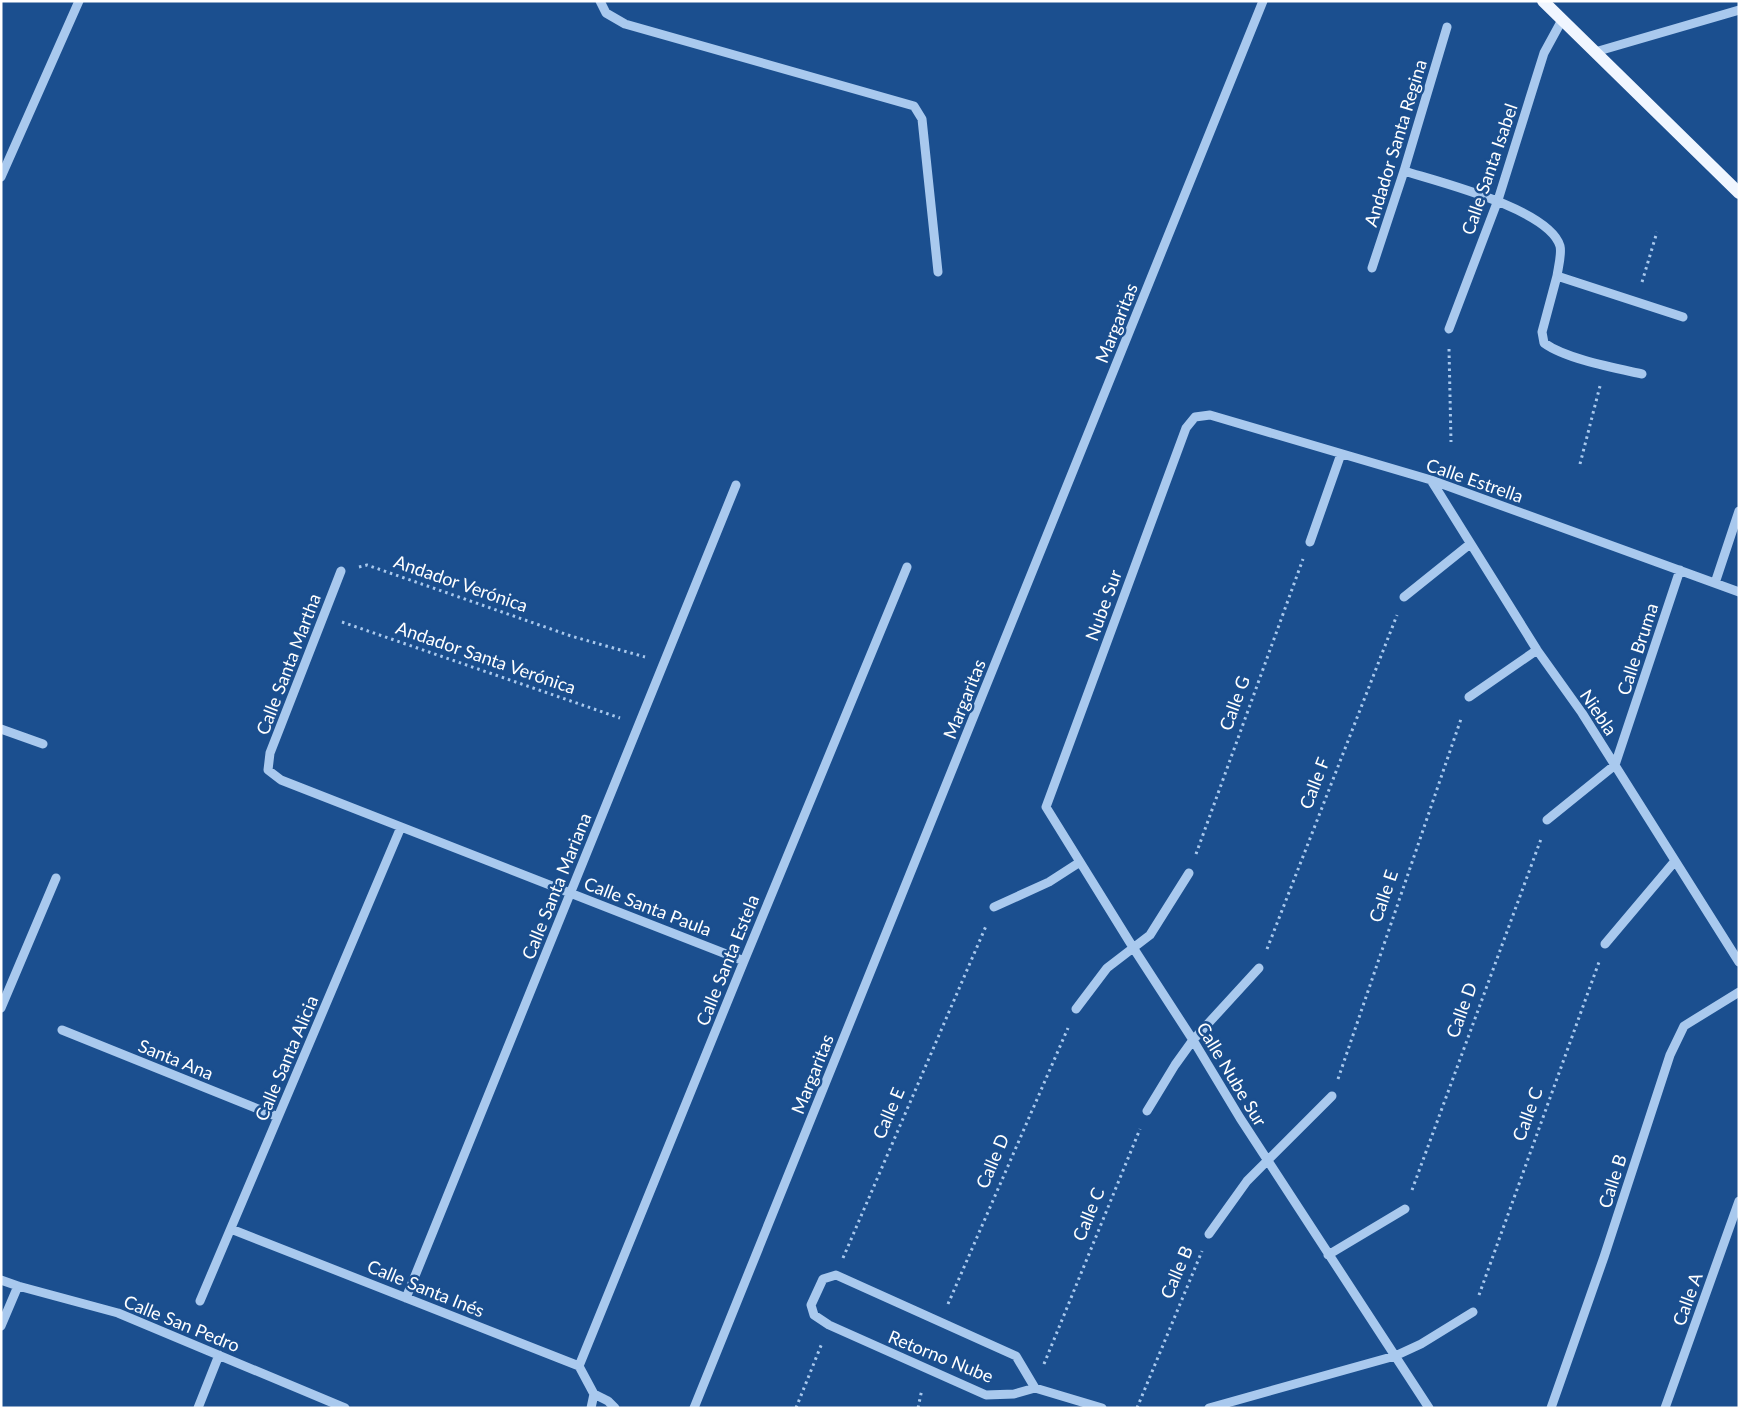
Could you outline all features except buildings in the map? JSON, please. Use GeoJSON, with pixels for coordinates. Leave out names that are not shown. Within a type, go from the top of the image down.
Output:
{"type":"FeatureCollection","features":[{"type":"Feature","properties":{"kind":"main road"},"geometry":{"type":"LineString","coordinates":[[1542,1],[1739,193]]}},
{"type":"Feature","properties":{"kind":"street"},"geometry":{"type":"LineString","coordinates":[[1,177],[79,1]]}},
{"type":"Feature","properties":{"kind":"street"},"geometry":{"type":"LineString","coordinates":[[600,1],[606,13],[624,24],[914,106],[922,119],[938,272]]}},
{"type":"Feature","properties":{"kind":"street","name":"Margaritas"},"geometry":{"type":"LineString","coordinates":[[694,1408],[1264,1]]}},
{"type":"Feature","properties":{"kind":"street"},"geometry":{"type":"LineString","coordinates":[[1595,52],[1739,10]]}},
{"type":"Feature","properties":{"kind":"street","name":"Calle Santa Isabel"},"geometry":{"type":"LineString","coordinates":[[1449,329],[1498,200],[1544,53],[1562,20]]}},
{"type":"Feature","properties":{"kind":"street","name":"Andador Santa Regina"},"geometry":{"type":"LineString","coordinates":[[1372,268],[1404,172],[1447,27]]}},
{"type":"Feature","properties":{"kind":"street"},"geometry":{"type":"LineString","coordinates":[[1404,172],[1498,200],[1537,221],[1551,231],[1560,246],[1557,276],[1542,332],[1544,343],[1552,349],[1605,366],[1642,374]]}},
{"type":"Feature","properties":{"kind":"street"},"geometry":{"type":"LineString","coordinates":[[1557,276],[1683,317]]}},
{"type":"Feature","properties":{"kind":"street","name":"Calle Estrella"},"geometry":{"type":"LineString","coordinates":[[1195,418],[1210,415],[1430,480],[1739,592]]}},
{"type":"Feature","properties":{"kind":"street","name":"Nube Sur"},"geometry":{"type":"LineString","coordinates":[[1046,807],[1186,428],[1195,418]]}},
{"type":"Feature","properties":{"kind":"street"},"geometry":{"type":"LineString","coordinates":[[1310,542],[1341,454]]}},
{"type":"Feature","properties":{"kind":"street","name":"Niebla"},"geometry":{"type":"LineString","coordinates":[[1430,480],[1537,650],[1582,712],[1739,962]]}},
{"type":"Feature","properties":{"kind":"street","name":"Calle Santa Mariana"},"geometry":{"type":"LineString","coordinates":[[406,1298],[736,485]]}},
{"type":"Feature","properties":{"kind":"street"},"geometry":{"type":"LineString","coordinates":[[1715,583],[1739,511]]}},
{"type":"Feature","properties":{"kind":"street"},"geometry":{"type":"LineString","coordinates":[[1404,597],[1470,544]]}},
{"type":"Feature","properties":{"kind":"street","name":"Calle Santa Estela"},"geometry":{"type":"LineString","coordinates":[[579,1366],[907,567]]}},
{"type":"Feature","properties":{"kind":"street","name":"Calle Bruma"},"geometry":{"type":"LineString","coordinates":[[1615,766],[1680,570]]}},
{"type":"Feature","properties":{"kind":"street","name":"Calle Santa Martha"},"geometry":{"type":"LineString","coordinates":[[268,770],[270,754],[341,571]]}},
{"type":"Feature","properties":{"kind":"street"},"geometry":{"type":"LineString","coordinates":[[1468,698],[1537,650]]}},
{"type":"Feature","properties":{"kind":"street"},"geometry":{"type":"LineString","coordinates":[[1,729],[43,744]]}},
{"type":"Feature","properties":{"kind":"street"},"geometry":{"type":"LineString","coordinates":[[1547,820],[1615,766]]}},
{"type":"Feature","properties":{"kind":"street","name":"Calle Santa Paula"},"geometry":{"type":"LineString","coordinates":[[268,770],[281,780],[744,961]]}},
{"type":"Feature","properties":{"kind":"street","name":"Calle Nube Sur"},"geometry":{"type":"LineString","coordinates":[[1046,807],[1267,1161],[1429,1408]]}},
{"type":"Feature","properties":{"kind":"street","name":"Calle Santa Alicia"},"geometry":{"type":"LineString","coordinates":[[200,1301],[401,827]]}},
{"type":"Feature","properties":{"kind":"street"},"geometry":{"type":"LineString","coordinates":[[1605,944],[1675,861]]}},
{"type":"Feature","properties":{"kind":"street"},"geometry":{"type":"LineString","coordinates":[[994,907],[1049,882],[1080,862]]}},
{"type":"Feature","properties":{"kind":"street"},"geometry":{"type":"LineString","coordinates":[[1076,1010],[1107,968],[1150,935],[1188,873]]}},
{"type":"Feature","properties":{"kind":"street"},"geometry":{"type":"LineString","coordinates":[[1,1008],[56,878]]}},
{"type":"Feature","properties":{"kind":"street"},"geometry":{"type":"LineString","coordinates":[[1147,1111],[1175,1065],[1193,1040],[1259,968]]}},
{"type":"Feature","properties":{"kind":"street","name":"Calle B"},"geometry":{"type":"LineString","coordinates":[[1551,1408],[1604,1257],[1670,1055],[1684,1026],[1739,992]]}},
{"type":"Feature","properties":{"kind":"street","name":"Santa Ana"},"geometry":{"type":"LineString","coordinates":[[62,1030],[278,1118]]}},
{"type":"Feature","properties":{"kind":"street"},"geometry":{"type":"LineString","coordinates":[[1267,1161],[1332,1096]]}},
{"type":"Feature","properties":{"kind":"street","name":"Calle B"},"geometry":{"type":"LineString","coordinates":[[1209,1234],[1247,1181],[1267,1161]]}},
{"type":"Feature","properties":{"kind":"street","name":"Calle A"},"geometry":{"type":"LineString","coordinates":[[1665,1408],[1739,1201]]}},
{"type":"Feature","properties":{"kind":"street"},"geometry":{"type":"LineString","coordinates":[[1328,1255],[1405,1209]]}},
{"type":"Feature","properties":{"kind":"street","name":"Calle Santa Inés"},"geometry":{"type":"LineString","coordinates":[[231,1229],[579,1366]]}},
{"type":"Feature","properties":{"kind":"street"},"geometry":{"type":"LineString","coordinates":[[829,1325],[814,1315],[811,1305],[823,1279],[836,1275],[1016,1356],[1035,1388],[1102,1408]]}},
{"type":"Feature","properties":{"kind":"street","name":"Calle San Pedro"},"geometry":{"type":"LineString","coordinates":[[1,1280],[118,1313],[345,1408]]}},
{"type":"Feature","properties":{"kind":"street"},"geometry":{"type":"LineString","coordinates":[[1,1326],[18,1286]]}},
{"type":"Feature","properties":{"kind":"street"},"geometry":{"type":"LineString","coordinates":[[1209,1408],[1395,1356],[1422,1344],[1473,1312]]}},
{"type":"Feature","properties":{"kind":"street","name":"Retorno Nube"},"geometry":{"type":"LineString","coordinates":[[829,1325],[986,1395],[1014,1394],[1035,1388]]}},
{"type":"Feature","properties":{"kind":"street"},"geometry":{"type":"LineString","coordinates":[[198,1408],[219,1355]]}},
{"type":"Feature","properties":{"kind":"street"},"geometry":{"type":"LineString","coordinates":[[579,1366],[594,1394],[615,1408]]}},
{"type":"Feature","properties":{"kind":"street"},"geometry":{"type":"LineString","coordinates":[[591,1408],[594,1394]]}},
{"type":"Feature","properties":{"kind":"path"},"geometry":{"type":"LineString","coordinates":[[1636,301],[1656,232]]}},
{"type":"Feature","properties":{"kind":"path"},"geometry":{"type":"LineString","coordinates":[[1449,329],[1451,442]]}},
{"type":"Feature","properties":{"kind":"path"},"geometry":{"type":"LineString","coordinates":[[1580,464],[1605,366]]}},
{"type":"Feature","properties":{"kind":"path","name":"Calle G"},"geometry":{"type":"LineString","coordinates":[[1188,873],[1310,542]]}},
{"type":"Feature","properties":{"kind":"path","name":"Andador Verónica"},"geometry":{"type":"LineString","coordinates":[[341,571],[367,565],[571,636],[664,662]]}},
{"type":"Feature","properties":{"kind":"path","name":"Calle F"},"geometry":{"type":"LineString","coordinates":[[1259,968],[1404,597]]}},
{"type":"Feature","properties":{"kind":"path","name":"Andador Santa Verónica"},"geometry":{"type":"LineString","coordinates":[[324,616],[639,724]]}},
{"type":"Feature","properties":{"kind":"path","name":"Calle E"},"geometry":{"type":"LineString","coordinates":[[1332,1096],[1468,698]]}},
{"type":"Feature","properties":{"kind":"path","name":"Calle D"},"geometry":{"type":"LineString","coordinates":[[1405,1209],[1547,820]]}},
{"type":"Feature","properties":{"kind":"path","name":"Calle E"},"geometry":{"type":"LineString","coordinates":[[836,1275],[994,907]]}},
{"type":"Feature","properties":{"kind":"path","name":"Calle C"},"geometry":{"type":"LineString","coordinates":[[1473,1312],[1605,944]]}},
{"type":"Feature","properties":{"kind":"path","name":"Calle D"},"geometry":{"type":"LineString","coordinates":[[940,1321],[1076,1010]]}},
{"type":"Feature","properties":{"kind":"path","name":"Calle C"},"geometry":{"type":"LineString","coordinates":[[1035,1388],[1147,1111]]}},
{"type":"Feature","properties":{"kind":"path","name":"Calle B"},"geometry":{"type":"LineString","coordinates":[[1136,1408],[1209,1234]]}},
{"type":"Feature","properties":{"kind":"path"},"geometry":{"type":"LineString","coordinates":[[796,1408],[829,1325]]}},
{"type":"Feature","properties":{"kind":"path"},"geometry":{"type":"LineString","coordinates":[[918,1408],[926,1368]]}}]}
